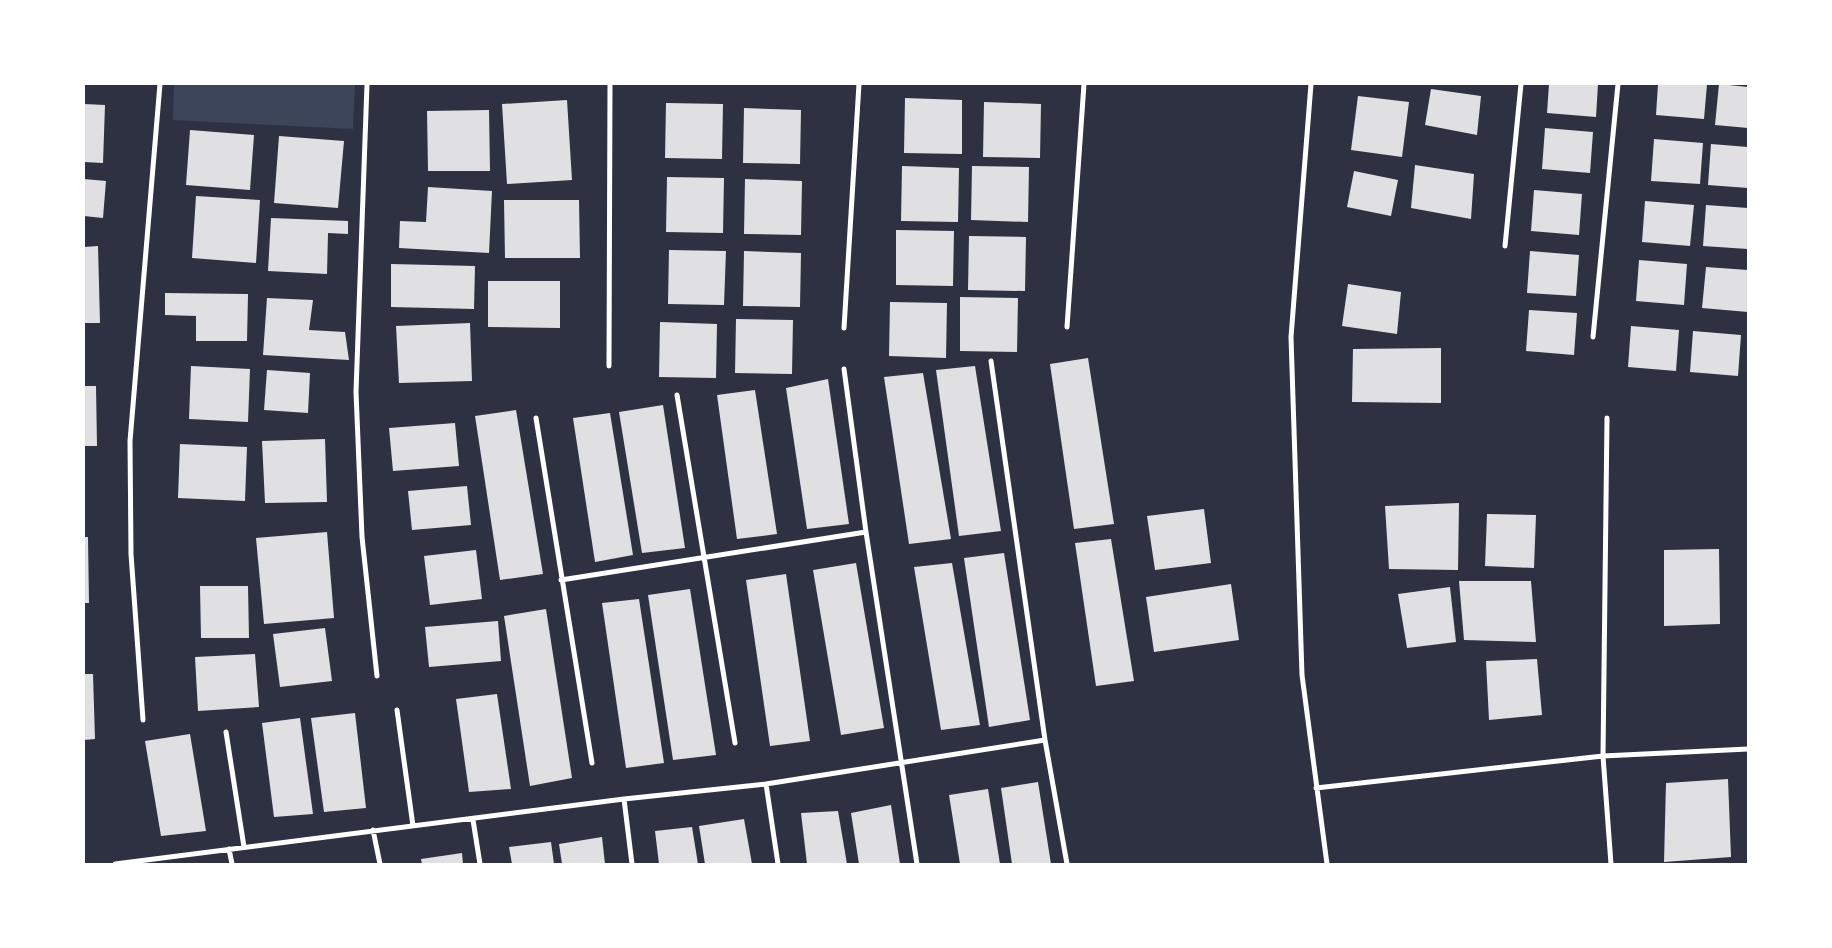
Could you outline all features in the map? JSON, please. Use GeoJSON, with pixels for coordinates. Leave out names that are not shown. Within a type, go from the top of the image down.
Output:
{"type":"FeatureCollection","features":[{"type":"Feature","properties":{"kind":"street"},"geometry":{"type":"LineString","coordinates":[[143,720],[132,554],[130,441],[160,84]]}},
{"type":"Feature","properties":{"kind":"street"},"geometry":{"type":"LineString","coordinates":[[367,84],[356,392],[362,537],[376,676]]}},
{"type":"Feature","properties":{"kind":"street"},"geometry":{"type":"LineString","coordinates":[[609,366],[610,84]]}},
{"type":"Feature","properties":{"kind":"street"},"geometry":{"type":"LineString","coordinates":[[844,328],[859,84]]}},
{"type":"Feature","properties":{"kind":"street"},"geometry":{"type":"LineString","coordinates":[[1067,327],[1084,84]]}},
{"type":"Feature","properties":{"kind":"street"},"geometry":{"type":"LineString","coordinates":[[1311,84],[1291,337],[1302,675],[1327,864]]}},
{"type":"Feature","properties":{"kind":"street"},"geometry":{"type":"LineString","coordinates":[[1505,246],[1521,84]]}},
{"type":"Feature","properties":{"kind":"street"},"geometry":{"type":"LineString","coordinates":[[1593,337],[1618,84]]}},
{"type":"Feature","properties":{"kind":"street"},"geometry":{"type":"LineString","coordinates":[[991,361],[1045,740],[1067,864]]}},
{"type":"Feature","properties":{"kind":"street"},"geometry":{"type":"LineString","coordinates":[[844,370],[866,532],[918,864]]}},
{"type":"Feature","properties":{"kind":"street"},"geometry":{"type":"LineString","coordinates":[[677,395],[735,743]]}},
{"type":"Feature","properties":{"kind":"street"},"geometry":{"type":"LineString","coordinates":[[536,418],[592,763]]}},
{"type":"Feature","properties":{"kind":"street"},"geometry":{"type":"LineString","coordinates":[[1607,418],[1603,756],[1611,864]]}},
{"type":"Feature","properties":{"kind":"street"},"geometry":{"type":"LineString","coordinates":[[562,580],[866,532]]}},
{"type":"Feature","properties":{"kind":"street"},"geometry":{"type":"LineString","coordinates":[[397,710],[413,826]]}},
{"type":"Feature","properties":{"kind":"street"},"geometry":{"type":"LineString","coordinates":[[226,732],[244,847]]}},
{"type":"Feature","properties":{"kind":"street"},"geometry":{"type":"LineString","coordinates":[[115,864],[373,830],[473,820],[624,799],[766,784],[1045,740]]}},
{"type":"Feature","properties":{"kind":"street"},"geometry":{"type":"LineString","coordinates":[[1316,788],[1603,756],[1748,749]]}},
{"type":"Feature","properties":{"kind":"street"},"geometry":{"type":"LineString","coordinates":[[766,784],[778,864]]}},
{"type":"Feature","properties":{"kind":"street"},"geometry":{"type":"LineString","coordinates":[[624,799],[632,864]]}},
{"type":"Feature","properties":{"kind":"street"},"geometry":{"type":"LineString","coordinates":[[473,820],[480,864]]}},
{"type":"Feature","properties":{"kind":"street"},"geometry":{"type":"LineString","coordinates":[[373,830],[380,864]]}},
{"type":"Feature","properties":{"kind":"street"},"geometry":{"type":"LineString","coordinates":[[229,849],[232,864]]}},
{"type":"Feature","properties":{"kind":"shaded area"},"geometry":{"type":"Polygon","coordinates":[[[174,84],[355,84],[353,129],[173,120],[174,84]]]}},
{"type":"Feature","properties":{"kind":"building"},"geometry":{"type":"Polygon","coordinates":[[[1549,84],[1598,84],[1596,117],[1547,113],[1549,84]]]}},
{"type":"Feature","properties":{"kind":"building"},"geometry":{"type":"Polygon","coordinates":[[[1658,84],[1707,84],[1704,119],[1656,115],[1658,84]]]}},
{"type":"Feature","properties":{"kind":"building"},"geometry":{"type":"Polygon","coordinates":[[[1719,84],[1748,87],[1748,128],[1715,125],[1719,84]]]}},
{"type":"Feature","properties":{"kind":"building"},"geometry":{"type":"Polygon","coordinates":[[[1431,89],[1481,96],[1477,135],[1425,125],[1431,89]]]}},
{"type":"Feature","properties":{"kind":"building"},"geometry":{"type":"Polygon","coordinates":[[[1358,96],[1409,102],[1402,157],[1351,150],[1358,96]]]}},
{"type":"Feature","properties":{"kind":"building"},"geometry":{"type":"Polygon","coordinates":[[[905,98],[962,100],[962,154],[904,153],[905,98]]]}},
{"type":"Feature","properties":{"kind":"building"},"geometry":{"type":"Polygon","coordinates":[[[567,100],[572,180],[507,184],[502,104],[567,100]]]}},
{"type":"Feature","properties":{"kind":"building"},"geometry":{"type":"Polygon","coordinates":[[[984,102],[1041,104],[1040,158],[983,157],[984,102]]]}},
{"type":"Feature","properties":{"kind":"building"},"geometry":{"type":"Polygon","coordinates":[[[666,103],[723,104],[722,159],[665,158],[666,103]]]}},
{"type":"Feature","properties":{"kind":"building"},"geometry":{"type":"Polygon","coordinates":[[[84,104],[105,105],[103,163],[84,162],[84,104]]]}},
{"type":"Feature","properties":{"kind":"building"},"geometry":{"type":"Polygon","coordinates":[[[744,108],[801,110],[800,164],[743,163],[744,108]]]}},
{"type":"Feature","properties":{"kind":"building"},"geometry":{"type":"Polygon","coordinates":[[[489,110],[490,171],[428,171],[427,111],[489,110]]]}},
{"type":"Feature","properties":{"kind":"building"},"geometry":{"type":"Polygon","coordinates":[[[1545,128],[1593,132],[1590,173],[1542,169],[1545,128]]]}},
{"type":"Feature","properties":{"kind":"building"},"geometry":{"type":"Polygon","coordinates":[[[190,130],[254,135],[250,190],[186,185],[190,130]]]}},
{"type":"Feature","properties":{"kind":"building"},"geometry":{"type":"Polygon","coordinates":[[[279,136],[344,141],[338,208],[274,203],[279,136]]]}},
{"type":"Feature","properties":{"kind":"building"},"geometry":{"type":"Polygon","coordinates":[[[1654,139],[1703,143],[1700,184],[1651,181],[1654,139]]]}},
{"type":"Feature","properties":{"kind":"building"},"geometry":{"type":"Polygon","coordinates":[[[1711,144],[1748,147],[1748,188],[1708,185],[1711,144]]]}},
{"type":"Feature","properties":{"kind":"building"},"geometry":{"type":"Polygon","coordinates":[[[1415,165],[1474,174],[1471,219],[1411,208],[1415,165]]]}},
{"type":"Feature","properties":{"kind":"building"},"geometry":{"type":"Polygon","coordinates":[[[902,166],[959,168],[958,222],[901,221],[902,166]]]}},
{"type":"Feature","properties":{"kind":"building"},"geometry":{"type":"Polygon","coordinates":[[[972,166],[1029,167],[1028,222],[971,220],[972,166]]]}},
{"type":"Feature","properties":{"kind":"building"},"geometry":{"type":"Polygon","coordinates":[[[1354,171],[1398,180],[1391,216],[1347,207],[1354,171]]]}},
{"type":"Feature","properties":{"kind":"building"},"geometry":{"type":"Polygon","coordinates":[[[667,177],[724,178],[723,233],[666,232],[667,177]]]}},
{"type":"Feature","properties":{"kind":"building"},"geometry":{"type":"Polygon","coordinates":[[[84,179],[106,181],[103,218],[84,216],[84,179]]]}},
{"type":"Feature","properties":{"kind":"building"},"geometry":{"type":"Polygon","coordinates":[[[745,179],[802,181],[801,235],[744,234],[745,179]]]}},
{"type":"Feature","properties":{"kind":"building"},"geometry":{"type":"Polygon","coordinates":[[[428,187],[492,191],[489,253],[399,248],[400,221],[426,222],[428,187]]]}},
{"type":"Feature","properties":{"kind":"building"},"geometry":{"type":"Polygon","coordinates":[[[1534,190],[1582,194],[1579,235],[1531,231],[1534,190]]]}},
{"type":"Feature","properties":{"kind":"building"},"geometry":{"type":"Polygon","coordinates":[[[196,196],[260,200],[256,263],[192,258],[196,196]]]}},
{"type":"Feature","properties":{"kind":"building"},"geometry":{"type":"Polygon","coordinates":[[[504,200],[579,200],[580,258],[505,258],[504,200]]]}},
{"type":"Feature","properties":{"kind":"building"},"geometry":{"type":"Polygon","coordinates":[[[1645,201],[1694,205],[1690,246],[1642,242],[1645,201]]]}},
{"type":"Feature","properties":{"kind":"building"},"geometry":{"type":"Polygon","coordinates":[[[1706,205],[1748,208],[1748,249],[1703,246],[1706,205]]]}},
{"type":"Feature","properties":{"kind":"building"},"geometry":{"type":"Polygon","coordinates":[[[271,218],[348,221],[348,234],[328,233],[327,274],[268,271],[271,218]]]}},
{"type":"Feature","properties":{"kind":"building"},"geometry":{"type":"Polygon","coordinates":[[[896,230],[954,231],[953,286],[896,285],[896,230]]]}},
{"type":"Feature","properties":{"kind":"building"},"geometry":{"type":"Polygon","coordinates":[[[969,236],[1026,237],[1025,291],[968,290],[969,236]]]}},
{"type":"Feature","properties":{"kind":"building"},"geometry":{"type":"Polygon","coordinates":[[[98,246],[100,323],[84,323],[84,247],[98,246]]]}},
{"type":"Feature","properties":{"kind":"building"},"geometry":{"type":"Polygon","coordinates":[[[669,250],[726,251],[724,305],[668,304],[669,250]]]}},
{"type":"Feature","properties":{"kind":"building"},"geometry":{"type":"Polygon","coordinates":[[[744,251],[801,253],[800,307],[743,306],[744,251]]]}},
{"type":"Feature","properties":{"kind":"building"},"geometry":{"type":"Polygon","coordinates":[[[1530,251],[1579,255],[1576,296],[1527,293],[1530,251]]]}},
{"type":"Feature","properties":{"kind":"building"},"geometry":{"type":"Polygon","coordinates":[[[1639,260],[1687,264],[1684,305],[1636,301],[1639,260]]]}},
{"type":"Feature","properties":{"kind":"building"},"geometry":{"type":"Polygon","coordinates":[[[391,264],[475,266],[474,309],[391,307],[391,264]]]}},
{"type":"Feature","properties":{"kind":"building"},"geometry":{"type":"Polygon","coordinates":[[[1706,267],[1748,270],[1748,312],[1702,308],[1706,267]]]}},
{"type":"Feature","properties":{"kind":"building"},"geometry":{"type":"Polygon","coordinates":[[[488,281],[560,281],[560,328],[488,327],[488,281]]]}},
{"type":"Feature","properties":{"kind":"building"},"geometry":{"type":"Polygon","coordinates":[[[1348,284],[1401,292],[1397,334],[1342,326],[1348,284]]]}},
{"type":"Feature","properties":{"kind":"building"},"geometry":{"type":"Polygon","coordinates":[[[165,293],[248,294],[247,341],[196,341],[196,316],[165,315],[165,293]]]}},
{"type":"Feature","properties":{"kind":"building"},"geometry":{"type":"Polygon","coordinates":[[[960,297],[1018,298],[1017,352],[960,351],[960,297]]]}},
{"type":"Feature","properties":{"kind":"building"},"geometry":{"type":"Polygon","coordinates":[[[267,298],[313,300],[309,330],[345,332],[349,360],[263,355],[267,298]]]}},
{"type":"Feature","properties":{"kind":"building"},"geometry":{"type":"Polygon","coordinates":[[[890,302],[947,303],[946,358],[889,356],[890,302]]]}},
{"type":"Feature","properties":{"kind":"building"},"geometry":{"type":"Polygon","coordinates":[[[1529,310],[1577,313],[1574,355],[1526,351],[1529,310]]]}},
{"type":"Feature","properties":{"kind":"building"},"geometry":{"type":"Polygon","coordinates":[[[736,319],[793,320],[792,374],[735,373],[736,319]]]}},
{"type":"Feature","properties":{"kind":"building"},"geometry":{"type":"Polygon","coordinates":[[[660,322],[717,324],[716,378],[659,377],[660,322]]]}},
{"type":"Feature","properties":{"kind":"building"},"geometry":{"type":"Polygon","coordinates":[[[470,323],[472,381],[399,383],[396,326],[470,323]]]}},
{"type":"Feature","properties":{"kind":"building"},"geometry":{"type":"Polygon","coordinates":[[[1631,326],[1679,330],[1676,371],[1628,367],[1631,326]]]}},
{"type":"Feature","properties":{"kind":"building"},"geometry":{"type":"Polygon","coordinates":[[[1693,331],[1741,335],[1738,376],[1690,372],[1693,331]]]}},
{"type":"Feature","properties":{"kind":"building"},"geometry":{"type":"Polygon","coordinates":[[[1441,348],[1441,403],[1352,402],[1353,349],[1441,348]]]}},
{"type":"Feature","properties":{"kind":"building"},"geometry":{"type":"Polygon","coordinates":[[[1088,358],[1114,524],[1074,529],[1050,364],[1088,358]]]}},
{"type":"Feature","properties":{"kind":"building"},"geometry":{"type":"Polygon","coordinates":[[[191,366],[250,369],[248,422],[189,419],[191,366]]]}},
{"type":"Feature","properties":{"kind":"building"},"geometry":{"type":"Polygon","coordinates":[[[975,366],[1001,531],[959,536],[936,370],[975,366]]]}},
{"type":"Feature","properties":{"kind":"building"},"geometry":{"type":"Polygon","coordinates":[[[267,370],[310,373],[308,413],[264,410],[267,370]]]}},
{"type":"Feature","properties":{"kind":"building"},"geometry":{"type":"Polygon","coordinates":[[[923,373],[951,539],[909,544],[884,377],[923,373]]]}},
{"type":"Feature","properties":{"kind":"building"},"geometry":{"type":"Polygon","coordinates":[[[828,379],[849,524],[807,529],[786,388],[828,379]]]}},
{"type":"Feature","properties":{"kind":"building"},"geometry":{"type":"Polygon","coordinates":[[[84,386],[96,386],[97,446],[84,446],[84,386]]]}},
{"type":"Feature","properties":{"kind":"building"},"geometry":{"type":"Polygon","coordinates":[[[755,390],[777,534],[737,539],[717,395],[755,390]]]}},
{"type":"Feature","properties":{"kind":"building"},"geometry":{"type":"Polygon","coordinates":[[[663,405],[685,548],[642,553],[619,412],[663,405]]]}},
{"type":"Feature","properties":{"kind":"building"},"geometry":{"type":"Polygon","coordinates":[[[516,410],[543,574],[500,580],[475,416],[516,410]]]}},
{"type":"Feature","properties":{"kind":"building"},"geometry":{"type":"Polygon","coordinates":[[[610,413],[633,555],[595,562],[573,418],[610,413]]]}},
{"type":"Feature","properties":{"kind":"building"},"geometry":{"type":"Polygon","coordinates":[[[455,423],[459,466],[393,471],[389,428],[455,423]]]}},
{"type":"Feature","properties":{"kind":"building"},"geometry":{"type":"Polygon","coordinates":[[[325,439],[327,502],[265,503],[262,441],[325,439]]]}},
{"type":"Feature","properties":{"kind":"building"},"geometry":{"type":"Polygon","coordinates":[[[180,444],[247,447],[245,501],[178,498],[180,444]]]}},
{"type":"Feature","properties":{"kind":"building"},"geometry":{"type":"Polygon","coordinates":[[[467,486],[471,525],[412,530],[408,491],[467,486]]]}},
{"type":"Feature","properties":{"kind":"building"},"geometry":{"type":"Polygon","coordinates":[[[1459,503],[1458,570],[1389,569],[1385,506],[1459,503]]]}},
{"type":"Feature","properties":{"kind":"building"},"geometry":{"type":"Polygon","coordinates":[[[1204,509],[1211,563],[1155,570],[1147,516],[1204,509]]]}},
{"type":"Feature","properties":{"kind":"building"},"geometry":{"type":"Polygon","coordinates":[[[1487,514],[1536,515],[1534,568],[1485,566],[1487,514]]]}},
{"type":"Feature","properties":{"kind":"building"},"geometry":{"type":"Polygon","coordinates":[[[327,532],[334,618],[264,624],[256,538],[327,532]]]}},
{"type":"Feature","properties":{"kind":"building"},"geometry":{"type":"Polygon","coordinates":[[[84,537],[88,537],[89,603],[84,603],[84,537]]]}},
{"type":"Feature","properties":{"kind":"building"},"geometry":{"type":"Polygon","coordinates":[[[1111,539],[1134,681],[1096,686],[1075,543],[1111,539]]]}},
{"type":"Feature","properties":{"kind":"building"},"geometry":{"type":"Polygon","coordinates":[[[1719,549],[1720,624],[1664,626],[1664,550],[1719,549]]]}},
{"type":"Feature","properties":{"kind":"building"},"geometry":{"type":"Polygon","coordinates":[[[476,550],[482,599],[430,605],[424,556],[476,550]]]}},
{"type":"Feature","properties":{"kind":"building"},"geometry":{"type":"Polygon","coordinates":[[[1004,553],[1030,720],[989,727],[964,558],[1004,553]]]}},
{"type":"Feature","properties":{"kind":"building"},"geometry":{"type":"Polygon","coordinates":[[[856,563],[884,728],[841,735],[813,570],[856,563]]]}},
{"type":"Feature","properties":{"kind":"building"},"geometry":{"type":"Polygon","coordinates":[[[952,563],[980,725],[941,730],[914,567],[952,563]]]}},
{"type":"Feature","properties":{"kind":"building"},"geometry":{"type":"Polygon","coordinates":[[[786,574],[810,741],[770,746],[746,580],[786,574]]]}},
{"type":"Feature","properties":{"kind":"building"},"geometry":{"type":"Polygon","coordinates":[[[1459,581],[1531,581],[1536,642],[1464,640],[1459,581]]]}},
{"type":"Feature","properties":{"kind":"building"},"geometry":{"type":"Polygon","coordinates":[[[1231,584],[1239,640],[1154,652],[1146,597],[1231,584]]]}},
{"type":"Feature","properties":{"kind":"building"},"geometry":{"type":"Polygon","coordinates":[[[200,586],[248,586],[249,638],[201,638],[200,586]]]}},
{"type":"Feature","properties":{"kind":"building"},"geometry":{"type":"Polygon","coordinates":[[[1450,587],[1456,642],[1407,648],[1398,594],[1450,587]]]}},
{"type":"Feature","properties":{"kind":"building"},"geometry":{"type":"Polygon","coordinates":[[[690,589],[716,755],[673,760],[648,595],[690,589]]]}},
{"type":"Feature","properties":{"kind":"building"},"geometry":{"type":"Polygon","coordinates":[[[639,599],[664,763],[626,768],[602,603],[639,599]]]}},
{"type":"Feature","properties":{"kind":"building"},"geometry":{"type":"Polygon","coordinates":[[[546,609],[572,778],[530,786],[504,616],[546,609]]]}},
{"type":"Feature","properties":{"kind":"building"},"geometry":{"type":"Polygon","coordinates":[[[498,621],[501,661],[429,667],[425,627],[498,621]]]}},
{"type":"Feature","properties":{"kind":"building"},"geometry":{"type":"Polygon","coordinates":[[[325,628],[332,681],[280,687],[273,634],[325,628]]]}},
{"type":"Feature","properties":{"kind":"building"},"geometry":{"type":"Polygon","coordinates":[[[255,654],[259,707],[198,711],[195,657],[255,654]]]}},
{"type":"Feature","properties":{"kind":"building"},"geometry":{"type":"Polygon","coordinates":[[[1537,659],[1542,715],[1489,720],[1486,661],[1537,659]]]}},
{"type":"Feature","properties":{"kind":"building"},"geometry":{"type":"Polygon","coordinates":[[[84,674],[93,674],[95,739],[84,740],[84,674]]]}},
{"type":"Feature","properties":{"kind":"building"},"geometry":{"type":"Polygon","coordinates":[[[497,694],[511,789],[469,792],[456,699],[497,694]]]}},
{"type":"Feature","properties":{"kind":"building"},"geometry":{"type":"Polygon","coordinates":[[[355,713],[366,808],[324,812],[311,718],[355,713]]]}},
{"type":"Feature","properties":{"kind":"building"},"geometry":{"type":"Polygon","coordinates":[[[300,718],[313,814],[274,817],[262,723],[300,718]]]}},
{"type":"Feature","properties":{"kind":"building"},"geometry":{"type":"Polygon","coordinates":[[[190,734],[206,831],[161,836],[145,741],[190,734]]]}},
{"type":"Feature","properties":{"kind":"building"},"geometry":{"type":"Polygon","coordinates":[[[1728,779],[1731,857],[1664,862],[1666,783],[1728,779]]]}},
{"type":"Feature","properties":{"kind":"building"},"geometry":{"type":"Polygon","coordinates":[[[1038,782],[1051,864],[1012,864],[1001,788],[1038,782]]]}},
{"type":"Feature","properties":{"kind":"building"},"geometry":{"type":"Polygon","coordinates":[[[988,789],[1000,864],[960,864],[949,795],[988,789]]]}},
{"type":"Feature","properties":{"kind":"building"},"geometry":{"type":"Polygon","coordinates":[[[891,805],[900,864],[859,864],[851,813],[891,805]]]}},
{"type":"Feature","properties":{"kind":"building"},"geometry":{"type":"Polygon","coordinates":[[[838,811],[847,864],[807,864],[801,813],[838,811]]]}},
{"type":"Feature","properties":{"kind":"building"},"geometry":{"type":"Polygon","coordinates":[[[744,819],[752,864],[705,864],[699,826],[744,819]]]}},
{"type":"Feature","properties":{"kind":"building"},"geometry":{"type":"Polygon","coordinates":[[[692,827],[698,864],[659,864],[655,831],[692,827]]]}},
{"type":"Feature","properties":{"kind":"building"},"geometry":{"type":"Polygon","coordinates":[[[602,837],[605,864],[562,864],[559,844],[602,837]]]}},
{"type":"Feature","properties":{"kind":"building"},"geometry":{"type":"Polygon","coordinates":[[[551,842],[554,864],[512,864],[509,847],[551,842]]]}},
{"type":"Feature","properties":{"kind":"building"},"geometry":{"type":"Polygon","coordinates":[[[462,853],[463,864],[422,864],[421,859],[462,853]]]}}]}
